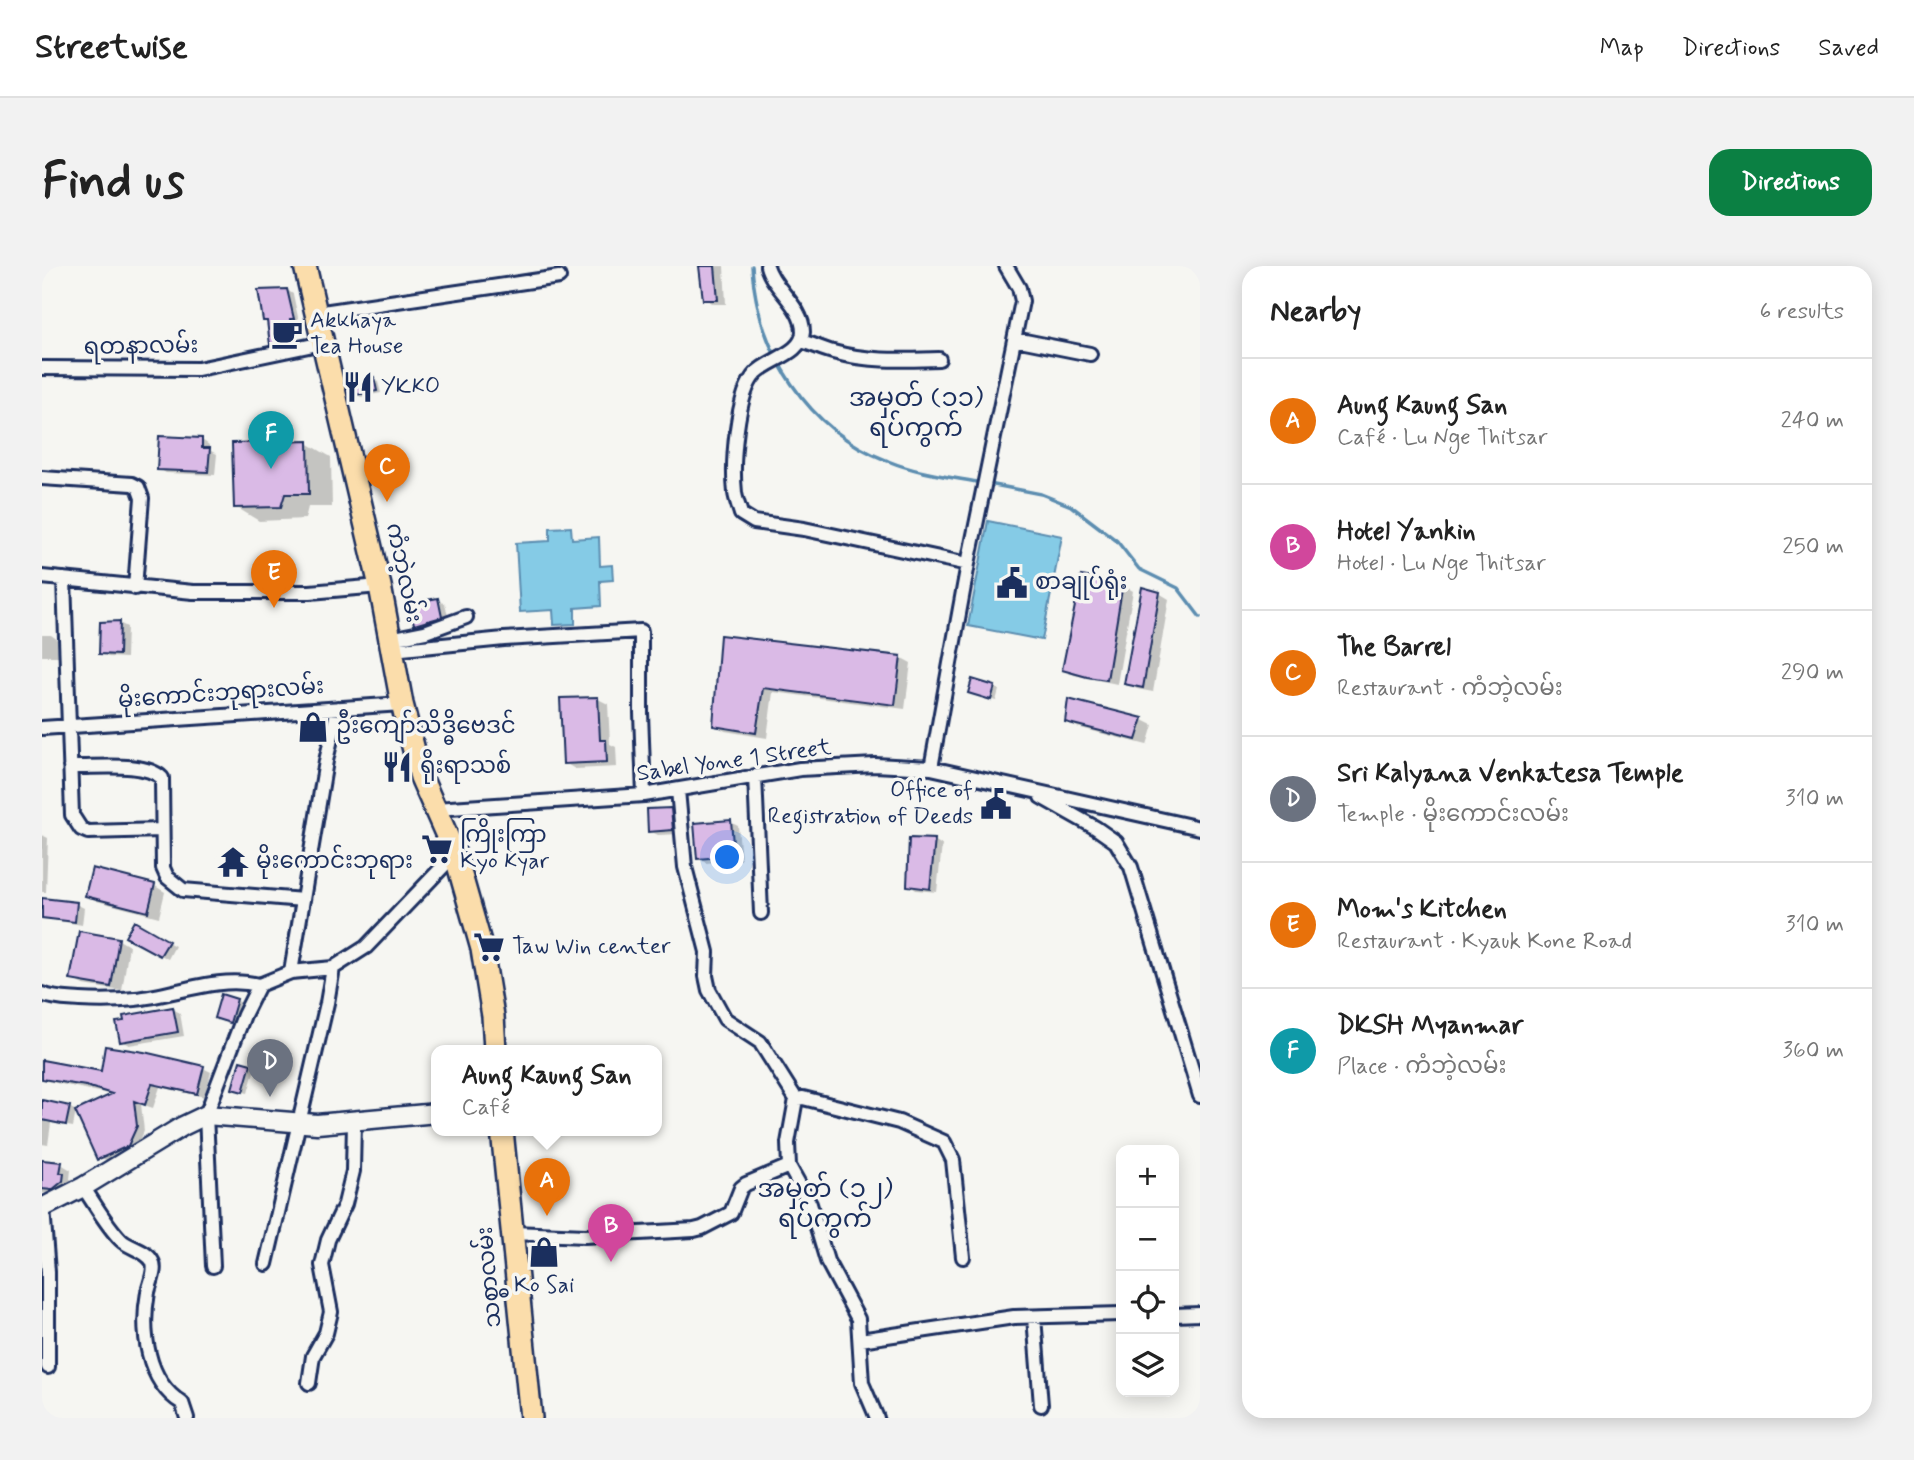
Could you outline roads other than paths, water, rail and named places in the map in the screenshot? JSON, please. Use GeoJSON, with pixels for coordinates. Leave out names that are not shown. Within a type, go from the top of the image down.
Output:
{"type":"FeatureCollection","features":[{"type":"Feature","properties":{"kind":"main road","name":"ကံဘဲ့လမ်း"},"geometry":{"type":"LineString","coordinates":[[305,266],[380,586],[402,704],[421,777],[435,809]]}},
{"type":"Feature","properties":{"kind":"main road"},"geometry":{"type":"LineString","coordinates":[[435,809],[455,855],[482,949],[493,1016],[495,1045]]}},
{"type":"Feature","properties":{"kind":"main road"},"geometry":{"type":"LineString","coordinates":[[43,1208],[206,1115],[298,1122],[354,1122],[431,1114]]}},
{"type":"Feature","properties":{"kind":"main road","name":"သစ္စာလမ်း"},"geometry":{"type":"LineString","coordinates":[[503,1136],[531,1418]]}},
{"type":"Feature","properties":{"kind":"street"},"geometry":{"type":"LineString","coordinates":[[767,266],[794,307],[802,325],[801,341],[756,373],[745,390],[734,469],[741,514],[754,522],[804,529],[968,564]]}},
{"type":"Feature","properties":{"kind":"street"},"geometry":{"type":"LineString","coordinates":[[931,768],[968,564],[1022,301],[1019,288],[1006,266]]}},
{"type":"Feature","properties":{"kind":"street"},"geometry":{"type":"LineString","coordinates":[[316,313],[559,277]]}},
{"type":"Feature","properties":{"kind":"street"},"geometry":{"type":"LineString","coordinates":[[1015,339],[1090,354]]}},
{"type":"Feature","properties":{"kind":"street"},"geometry":{"type":"LineString","coordinates":[[801,341],[857,357],[896,361],[939,359]]}},
{"type":"Feature","properties":{"kind":"street","name":"ရတနာလမ်း"},"geometry":{"type":"LineString","coordinates":[[42,368],[198,369],[323,343]]}},
{"type":"Feature","properties":{"kind":"street"},"geometry":{"type":"LineString","coordinates":[[42,478],[132,484],[138,487],[142,498],[135,588]]}},
{"type":"Feature","properties":{"kind":"street"},"geometry":{"type":"LineString","coordinates":[[42,577],[193,592],[297,592],[380,586]]}},
{"type":"Feature","properties":{"kind":"street"},"geometry":{"type":"LineString","coordinates":[[64,579],[72,815],[81,829],[88,832],[162,830]]}},
{"type":"Feature","properties":{"kind":"street"},"geometry":{"type":"LineString","coordinates":[[391,645],[466,617]]}},
{"type":"Feature","properties":{"kind":"street"},"geometry":{"type":"LineString","coordinates":[[391,645],[641,631],[644,795]]}},
{"type":"Feature","properties":{"kind":"street","name":"မိုးကောင်းဘုရားလမ်း"},"geometry":{"type":"LineString","coordinates":[[42,728],[402,704]]}},
{"type":"Feature","properties":{"kind":"street"},"geometry":{"type":"LineString","coordinates":[[291,972],[326,761],[338,708]]}},
{"type":"Feature","properties":{"kind":"street","name":"Sabel Yone 1 Street"},"geometry":{"type":"LineString","coordinates":[[435,809],[644,795],[800,769],[875,765],[931,768],[1200,828]]}},
{"type":"Feature","properties":{"kind":"street"},"geometry":{"type":"LineString","coordinates":[[70,767],[143,768],[156,772],[162,778],[163,868],[167,877],[184,890],[303,900]]}},
{"type":"Feature","properties":{"kind":"street"},"geometry":{"type":"LineString","coordinates":[[755,776],[761,913]]}},
{"type":"Feature","properties":{"kind":"street"},"geometry":{"type":"LineString","coordinates":[[1027,789],[1116,842],[1131,867],[1200,1096]]}},
{"type":"Feature","properties":{"kind":"street"},"geometry":{"type":"LineString","coordinates":[[678,790],[685,867],[707,952],[706,976],[709,990],[725,1019],[760,1042],[796,1099],[788,1143],[789,1166],[810,1204],[827,1261],[858,1319],[862,1383],[877,1418]]}},
{"type":"Feature","properties":{"kind":"street"},"geometry":{"type":"LineString","coordinates":[[42,994],[62,999],[136,999],[221,982],[243,981],[259,985],[291,972],[332,968],[366,947],[455,855]]}},
{"type":"Feature","properties":{"kind":"street"},"geometry":{"type":"LineString","coordinates":[[266,1264],[327,1003],[332,968]]}},
{"type":"Feature","properties":{"kind":"street"},"geometry":{"type":"LineString","coordinates":[[213,1266],[206,1115],[244,1015],[259,985]]}},
{"type":"Feature","properties":{"kind":"street"},"geometry":{"type":"LineString","coordinates":[[796,1099],[803,1098],[899,1122],[944,1142],[953,1160],[963,1257]]}},
{"type":"Feature","properties":{"kind":"street"},"geometry":{"type":"LineString","coordinates":[[309,1382],[313,1356],[326,1333],[331,1312],[322,1265],[328,1240],[345,1204],[353,1171],[354,1122]]}},
{"type":"Feature","properties":{"kind":"street"},"geometry":{"type":"LineString","coordinates":[[513,1233],[585,1236],[702,1228],[732,1213],[741,1188],[746,1184],[789,1166]]}},
{"type":"Feature","properties":{"kind":"street"},"geometry":{"type":"LineString","coordinates":[[83,1187],[122,1241],[151,1259],[154,1267],[146,1313],[147,1350],[154,1371],[173,1397],[182,1404],[187,1418]]}},
{"type":"Feature","properties":{"kind":"street"},"geometry":{"type":"LineString","coordinates":[[43,1208],[48,1272],[48,1367]]}},
{"type":"Feature","properties":{"kind":"street"},"geometry":{"type":"LineString","coordinates":[[860,1340],[1014,1317],[1116,1314]]}},
{"type":"Feature","properties":{"kind":"street"},"geometry":{"type":"LineString","coordinates":[[1179,1315],[1200,1314]]}},
{"type":"Feature","properties":{"kind":"street"},"geometry":{"type":"LineString","coordinates":[[1034,1317],[1041,1405]]}},
{"type":"Feature","properties":{"kind":"water"},"geometry":{"type":"Polygon","coordinates":[[[988,521],[1062,536],[1042,640],[968,626],[988,521]]]}},
{"type":"Feature","properties":{"kind":"water"},"geometry":{"type":"Polygon","coordinates":[[[571,527],[572,539],[599,537],[600,566],[612,565],[613,580],[600,581],[601,606],[575,608],[575,624],[554,625],[553,610],[520,612],[516,543],[550,541],[550,528],[571,527]]]}},
{"type":"Feature","properties":{"kind":"waterway"},"geometry":{"type":"LineString","coordinates":[[752,266],[756,298],[776,357],[792,384],[811,408],[833,429],[859,447],[888,461],[922,472],[981,483]]}},
{"type":"Feature","properties":{"kind":"waterway"},"geometry":{"type":"LineString","coordinates":[[989,484],[1041,494],[1071,506],[1117,541],[1139,569],[1178,588],[1200,617]]}},
{"type":"Feature","properties":{"kind":"place","name":"Akkhaya Tea House"},"geometry":{"type":"Point","coordinates":[287,334]}},
{"type":"Feature","properties":{"kind":"place","name":"YKKO"},"geometry":{"type":"Point","coordinates":[358,387]}},
{"type":"Feature","properties":{"kind":"place","name":"DKSH Myanmar"},"geometry":{"type":"Point","coordinates":[271,469]}},
{"type":"Feature","properties":{"kind":"place","name":"The Barrel"},"geometry":{"type":"Point","coordinates":[387,502]}},
{"type":"Feature","properties":{"kind":"place","name":"စာချုပ်ရုံး"},"geometry":{"type":"Point","coordinates":[1012,583]}},
{"type":"Feature","properties":{"kind":"place","name":"Mom's Kitchen"},"geometry":{"type":"Point","coordinates":[274,608]}},
{"type":"Feature","properties":{"kind":"place","name":"ဦးကျော်သိဒ္ဓိဗေဒင်"},"geometry":{"type":"Point","coordinates":[313,727]}},
{"type":"Feature","properties":{"kind":"place","name":"ရိုးရာသစ်"},"geometry":{"type":"Point","coordinates":[397,767]}},
{"type":"Feature","properties":{"kind":"place","name":"Office of Registration of Deeds"},"geometry":{"type":"Point","coordinates":[996,804]}},
{"type":"Feature","properties":{"kind":"place","name":"ကြိုးကြာ Kyo Kyar"},"geometry":{"type":"Point","coordinates":[437,849]}},
{"type":"Feature","properties":{"kind":"place","name":"မိုးကောင်းဘုရား"},"geometry":{"type":"Point","coordinates":[233,862]}},
{"type":"Feature","properties":{"kind":"place","name":"Taw Win center"},"geometry":{"type":"Point","coordinates":[489,947]}},
{"type":"Feature","properties":{"kind":"place","name":"Sri Kalyana Venkatesa Temple"},"geometry":{"type":"Point","coordinates":[270,1097]}},
{"type":"Feature","properties":{"kind":"place","name":"Aung Kaung San"},"geometry":{"type":"Point","coordinates":[547,1216]}},
{"type":"Feature","properties":{"kind":"place","name":"Ko Sai"},"geometry":{"type":"Point","coordinates":[544,1252]}},
{"type":"Feature","properties":{"kind":"place","name":"Hotel Yankin"},"geometry":{"type":"Point","coordinates":[611,1262]}},
{"type":"Feature","properties":{"kind":"district","name":"အမှတ် (၁၁) ရပ်ကွက်"},"geometry":{"type":"Point","coordinates":[916,414]}},
{"type":"Feature","properties":{"kind":"district","name":"အမှတ် (၁၂) ရပ်ကွက်"},"geometry":{"type":"Point","coordinates":[825,1205]}}]}
